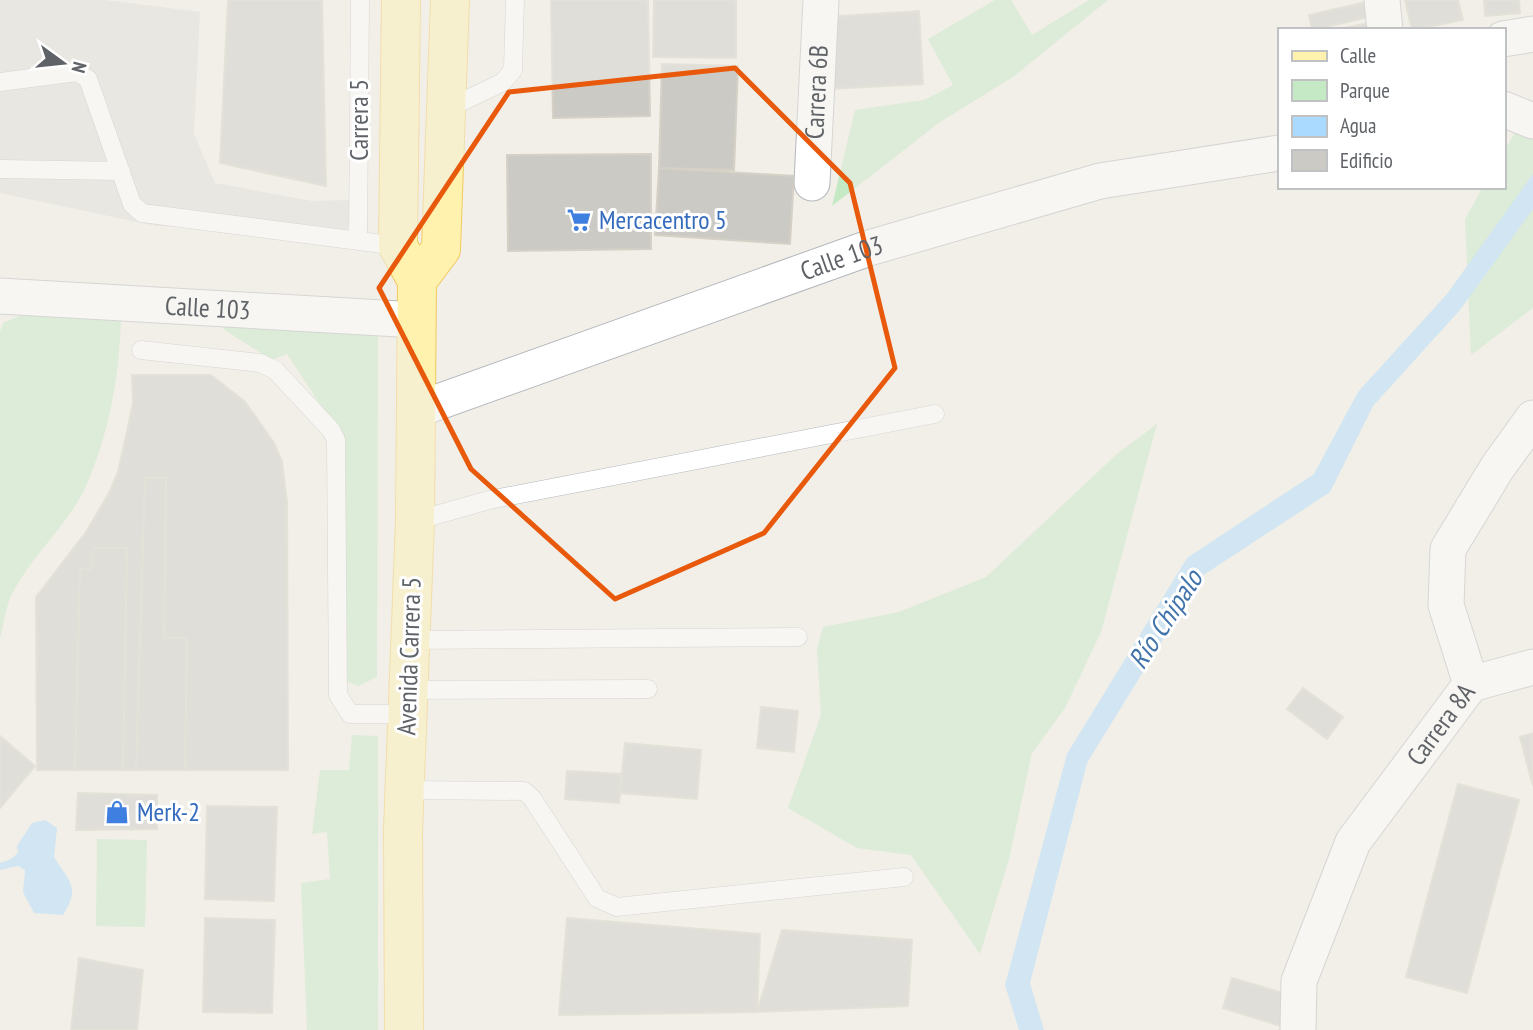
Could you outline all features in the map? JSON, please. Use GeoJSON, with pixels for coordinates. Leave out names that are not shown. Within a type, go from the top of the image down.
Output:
{"type":"FeatureCollection","features":[{"type":"Feature","properties":{"kind":"main road","name":"Avenida Carrera 5"},"geometry":{"type":"LineString","coordinates":[[401,0],[398,246],[417,281],[415,521],[408,640],[404,790],[404,1030]]}},
{"type":"Feature","properties":{"kind":"main road"},"geometry":{"type":"LineString","coordinates":[[417,281],[441,249],[450,0]]}},
{"type":"Feature","properties":{"kind":"street","name":"Carrera 6B"},"geometry":{"type":"LineString","coordinates":[[812,183],[821,0]]}},
{"type":"Feature","properties":{"kind":"street"},"geometry":{"type":"LineString","coordinates":[[1382,0],[1385,28]]}},
{"type":"Feature","properties":{"kind":"street"},"geometry":{"type":"LineString","coordinates":[[1505,39],[1533,34]]}},
{"type":"Feature","properties":{"kind":"street"},"geometry":{"type":"LineString","coordinates":[[1505,110],[1533,121]]}},
{"type":"Feature","properties":{"kind":"street","name":"Calle 103"},"geometry":{"type":"LineString","coordinates":[[416,410],[869,248],[1100,181],[1278,153]]}},
{"type":"Feature","properties":{"kind":"street","name":"Calle 103"},"geometry":{"type":"LineString","coordinates":[[0,296],[417,320]]}},
{"type":"Feature","properties":{"kind":"street","name":"Carrera 8A"},"geometry":{"type":"LineString","coordinates":[[1298,1030],[1299,981],[1353,842],[1471,684],[1446,605],[1448,549],[1497,468],[1533,418]]}},
{"type":"Feature","properties":{"kind":"street"},"geometry":{"type":"LineString","coordinates":[[1471,684],[1533,667]]}},
{"type":"Feature","properties":{"kind":"lane","name":"Carrera 5"},"geometry":{"type":"LineString","coordinates":[[358,241],[360,0]]}},
{"type":"Feature","properties":{"kind":"lane"},"geometry":{"type":"LineString","coordinates":[[447,109],[503,82],[513,70],[516,0]]}},
{"type":"Feature","properties":{"kind":"lane"},"geometry":{"type":"LineString","coordinates":[[0,82],[77,72],[88,79],[132,204],[142,213],[398,246]]}},
{"type":"Feature","properties":{"kind":"lane"},"geometry":{"type":"LineString","coordinates":[[0,169],[121,171]]}},
{"type":"Feature","properties":{"kind":"lane"},"geometry":{"type":"LineString","coordinates":[[141,350],[260,363],[275,370],[331,430],[336,440],[338,695],[350,714],[407,702],[648,689]]}},
{"type":"Feature","properties":{"kind":"lane"},"geometry":{"type":"LineString","coordinates":[[415,521],[489,500],[935,414]]}},
{"type":"Feature","properties":{"kind":"lane"},"geometry":{"type":"LineString","coordinates":[[408,640],[797,637]]}},
{"type":"Feature","properties":{"kind":"lane"},"geometry":{"type":"LineString","coordinates":[[404,790],[524,791],[532,798],[597,898],[617,907],[904,877]]}},
{"type":"Feature","properties":{"kind":"highlighted area"},"geometry":{"type":"Polygon","coordinates":[[[735,68],[850,183],[895,368],[764,533],[615,599],[471,469],[379,288],[509,92],[735,68]]]}},
{"type":"Feature","properties":{"kind":"shaded area"},"geometry":{"type":"Polygon","coordinates":[[[0,0],[105,0],[200,12],[194,134],[215,183],[312,201],[352,200],[345,244],[246,228],[156,226],[0,193],[0,0]]]}},
{"type":"Feature","properties":{"kind":"green space"},"geometry":{"type":"Polygon","coordinates":[[[995,0],[1011,0],[1032,35],[1089,0],[1108,0],[1013,77],[940,122],[832,206],[855,110],[924,100],[953,85],[928,39],[995,0]]]}},
{"type":"Feature","properties":{"kind":"green space"},"geometry":{"type":"Polygon","coordinates":[[[1533,102],[1533,308],[1471,355],[1465,219],[1482,189],[1505,189],[1505,150],[1533,102]]]}},
{"type":"Feature","properties":{"kind":"green space"},"geometry":{"type":"Polygon","coordinates":[[[24,314],[121,314],[120,336],[112,402],[86,486],[79,500],[13,592],[0,638],[0,332],[3,323],[24,314]]]}},
{"type":"Feature","properties":{"kind":"green space"},"geometry":{"type":"Polygon","coordinates":[[[224,322],[378,336],[377,677],[358,686],[344,680],[339,433],[287,354],[272,360],[223,329],[224,322]]]}},
{"type":"Feature","properties":{"kind":"green space"},"geometry":{"type":"Polygon","coordinates":[[[1157,424],[1101,632],[1065,708],[1032,753],[1009,859],[980,954],[911,855],[857,848],[788,808],[821,715],[817,649],[823,627],[899,612],[986,577],[1117,454],[1157,424]]]}},
{"type":"Feature","properties":{"kind":"green space"},"geometry":{"type":"Polygon","coordinates":[[[352,735],[378,736],[378,1030],[307,1030],[301,883],[330,879],[327,832],[312,834],[320,770],[349,770],[352,735]]]}},
{"type":"Feature","properties":{"kind":"green space"},"geometry":{"type":"Polygon","coordinates":[[[97,839],[147,840],[145,927],[96,926],[97,839]]]}},
{"type":"Feature","properties":{"kind":"water","name":"Río Chipalo"},"geometry":{"type":"Polygon","coordinates":[[[1533,174],[1533,209],[1460,310],[1373,406],[1330,492],[1202,576],[1087,763],[1030,983],[1044,1030],[1019,1030],[1005,985],[1067,754],[1187,558],[1314,474],[1358,392],[1447,294],[1533,174]]]}},
{"type":"Feature","properties":{"kind":"water"},"geometry":{"type":"Polygon","coordinates":[[[45,820],[57,828],[54,857],[71,884],[71,897],[63,915],[34,913],[23,892],[25,870],[18,866],[0,870],[0,863],[18,853],[17,846],[32,823],[45,820]]]}},
{"type":"Feature","properties":{"kind":"building"},"geometry":{"type":"Polygon","coordinates":[[[228,0],[322,0],[326,186],[220,163],[228,0]]]}},
{"type":"Feature","properties":{"kind":"building"},"geometry":{"type":"Polygon","coordinates":[[[551,0],[648,0],[650,116],[553,118],[551,0]]]}},
{"type":"Feature","properties":{"kind":"building"},"geometry":{"type":"Polygon","coordinates":[[[654,0],[736,0],[736,58],[653,57],[654,0]]]}},
{"type":"Feature","properties":{"kind":"building"},"geometry":{"type":"Polygon","coordinates":[[[1375,0],[1382,14],[1321,28],[1312,28],[1309,15],[1375,0]]]}},
{"type":"Feature","properties":{"kind":"building"},"geometry":{"type":"Polygon","coordinates":[[[1405,0],[1458,0],[1463,20],[1412,28],[1405,0]]]}},
{"type":"Feature","properties":{"kind":"building"},"geometry":{"type":"Polygon","coordinates":[[[1484,0],[1519,0],[1520,13],[1485,16],[1484,0]]]}},
{"type":"Feature","properties":{"kind":"building"},"geometry":{"type":"Polygon","coordinates":[[[919,11],[923,84],[829,89],[825,17],[919,11]]]}},
{"type":"Feature","properties":{"kind":"building"},"geometry":{"type":"Polygon","coordinates":[[[1379,21],[1380,28],[1344,28],[1379,21]]]}},
{"type":"Feature","properties":{"kind":"building"},"geometry":{"type":"Polygon","coordinates":[[[662,64],[738,66],[734,170],[659,168],[662,64]]]}},
{"type":"Feature","properties":{"kind":"building","name":"Mercacentro 5"},"geometry":{"type":"Polygon","coordinates":[[[651,154],[651,249],[508,251],[507,155],[651,154]]]}},
{"type":"Feature","properties":{"kind":"building"},"geometry":{"type":"Polygon","coordinates":[[[659,168],[794,176],[790,244],[655,235],[659,168]]]}},
{"type":"Feature","properties":{"kind":"building"},"geometry":{"type":"Polygon","coordinates":[[[132,375],[211,375],[244,401],[274,443],[282,461],[287,503],[288,770],[37,770],[36,597],[86,532],[109,493],[118,472],[133,403],[132,375]]]}},
{"type":"Feature","properties":{"kind":"building"},"geometry":{"type":"Polygon","coordinates":[[[145,478],[166,478],[164,638],[187,638],[185,770],[136,770],[145,478]]]}},
{"type":"Feature","properties":{"kind":"building"},"geometry":{"type":"Polygon","coordinates":[[[93,548],[127,548],[123,770],[75,770],[80,568],[91,569],[93,548]]]}},
{"type":"Feature","properties":{"kind":"building"},"geometry":{"type":"Polygon","coordinates":[[[1303,688],[1343,717],[1327,739],[1287,709],[1303,688]]]}},
{"type":"Feature","properties":{"kind":"building"},"geometry":{"type":"Polygon","coordinates":[[[761,707],[798,711],[794,752],[757,748],[761,707]]]}},
{"type":"Feature","properties":{"kind":"building"},"geometry":{"type":"Polygon","coordinates":[[[1533,733],[1533,786],[1520,737],[1533,733]]]}},
{"type":"Feature","properties":{"kind":"building"},"geometry":{"type":"Polygon","coordinates":[[[0,736],[35,766],[0,808],[0,736]]]}},
{"type":"Feature","properties":{"kind":"building"},"geometry":{"type":"Polygon","coordinates":[[[625,743],[701,750],[697,799],[620,793],[625,743]]]}},
{"type":"Feature","properties":{"kind":"building"},"geometry":{"type":"Polygon","coordinates":[[[567,771],[622,774],[619,803],[565,799],[567,771]]]}},
{"type":"Feature","properties":{"kind":"building"},"geometry":{"type":"Polygon","coordinates":[[[1458,784],[1519,800],[1467,993],[1406,977],[1458,784]]]}},
{"type":"Feature","properties":{"kind":"building","name":"Merk-2"},"geometry":{"type":"Polygon","coordinates":[[[78,793],[157,795],[157,829],[76,830],[78,793]]]}},
{"type":"Feature","properties":{"kind":"building"},"geometry":{"type":"Polygon","coordinates":[[[207,806],[277,807],[274,901],[205,899],[207,806]]]}},
{"type":"Feature","properties":{"kind":"building"},"geometry":{"type":"Polygon","coordinates":[[[205,918],[275,920],[272,1013],[203,1012],[205,918]]]}},
{"type":"Feature","properties":{"kind":"building"},"geometry":{"type":"Polygon","coordinates":[[[567,918],[760,934],[757,1012],[559,1015],[567,918]]]}},
{"type":"Feature","properties":{"kind":"building"},"geometry":{"type":"Polygon","coordinates":[[[782,930],[912,940],[908,1006],[757,1012],[782,930]]]}},
{"type":"Feature","properties":{"kind":"building"},"geometry":{"type":"Polygon","coordinates":[[[79,958],[143,970],[137,1030],[71,1030],[79,958]]]}},
{"type":"Feature","properties":{"kind":"building"},"geometry":{"type":"Polygon","coordinates":[[[1232,978],[1296,997],[1287,1028],[1223,1008],[1232,978]]]}},
{"type":"Feature","properties":{"kind":"place","name":"Mercacentro 5"},"geometry":{"type":"Point","coordinates":[579,220]}},
{"type":"Feature","properties":{"kind":"place","name":"Merk-2"},"geometry":{"type":"Point","coordinates":[117,812]}}]}
